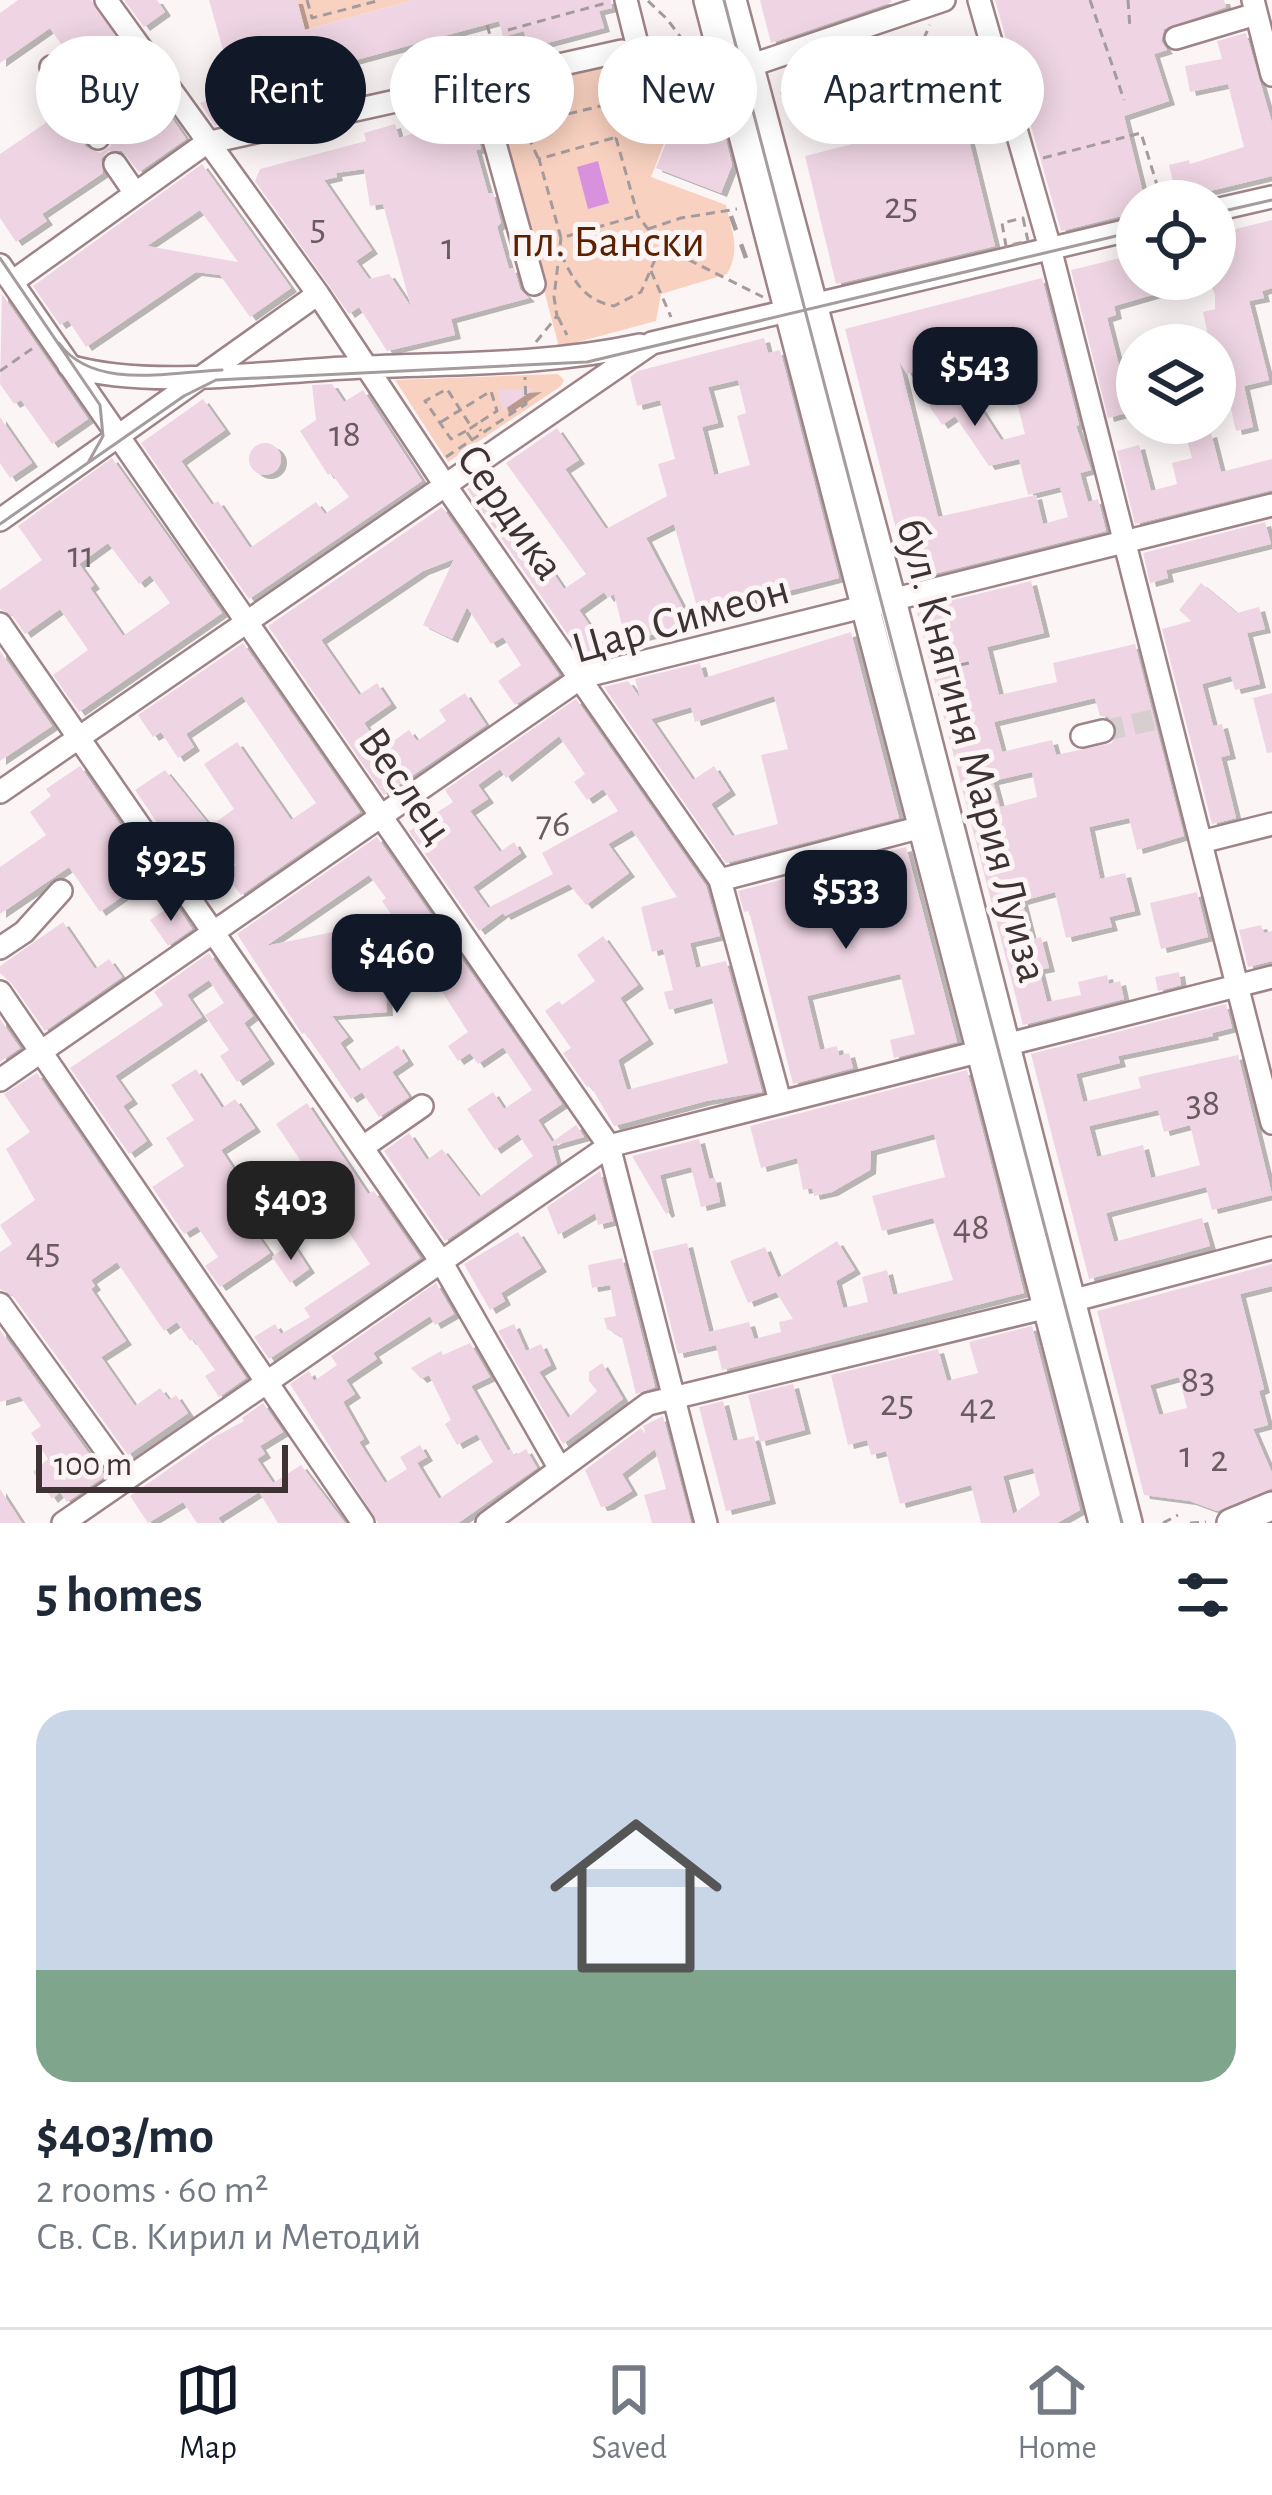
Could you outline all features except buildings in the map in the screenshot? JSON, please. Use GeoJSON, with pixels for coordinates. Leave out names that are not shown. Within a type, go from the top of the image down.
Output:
{"type":"FeatureCollection","features":[{"type":"Feature","properties":{"kind":"main road","name":"бул. Княгиня Мария Луиза"},"geometry":{"type":"LineString","coordinates":[[708,0],[718,36]]}},
{"type":"Feature","properties":{"kind":"main road","name":"бул. Княгиня Мария Луиза"},"geometry":{"type":"LineString","coordinates":[[732,0],[741,36]]}},
{"type":"Feature","properties":{"kind":"main road","name":"бул. Княгиня Мария Луиза"},"geometry":{"type":"LineString","coordinates":[[757,112],[790,304]]}},
{"type":"Feature","properties":{"kind":"main road","name":"бул. Княгиня Мария Луиза"},"geometry":{"type":"LineString","coordinates":[[748,144],[790,304],[880,604],[1060,1304],[1128,1523]]}},
{"type":"Feature","properties":{"kind":"main road","name":"бул. Княгиня Мария Луиза"},"geometry":{"type":"LineString","coordinates":[[1060,1304],[1102,1523]]}},
{"type":"Feature","properties":{"kind":"main road"},"geometry":{"type":"LineString","coordinates":[[1232,1523],[1272,1506]]}},
{"type":"Feature","properties":{"kind":"street","name":"Сердика"},"geometry":{"type":"LineString","coordinates":[[106,0],[205,142]]}},
{"type":"Feature","properties":{"kind":"street"},"geometry":{"type":"LineString","coordinates":[[626,0],[629,36]]}},
{"type":"Feature","properties":{"kind":"street"},"geometry":{"type":"LineString","coordinates":[[976,0],[1017,152],[1050,248],[1125,542],[1161,718],[1202,842],[1272,1123]]}},
{"type":"Feature","properties":{"kind":"street"},"geometry":{"type":"LineString","coordinates":[[839,36],[942,1]]}},
{"type":"Feature","properties":{"kind":"street"},"geometry":{"type":"LineString","coordinates":[[1176,38],[1255,7],[1272,75]]}},
{"type":"Feature","properties":{"kind":"street"},"geometry":{"type":"LineString","coordinates":[[6,274],[205,144]]}},
{"type":"Feature","properties":{"kind":"street","name":"Сердика"},"geometry":{"type":"LineString","coordinates":[[207,144],[318,294],[720,880],[780,1101]]}},
{"type":"Feature","properties":{"kind":"street"},"geometry":{"type":"LineString","coordinates":[[495,144],[534,284]]}},
{"type":"Feature","properties":{"kind":"street"},"geometry":{"type":"LineString","coordinates":[[116,164],[135,193]]}},
{"type":"Feature","properties":{"kind":"street"},"geometry":{"type":"LineString","coordinates":[[1236,205],[1272,197]]}},
{"type":"Feature","properties":{"kind":"street"},"geometry":{"type":"LineString","coordinates":[[69,365],[106,374],[201,375],[587,357],[790,304],[1116,234]]}},
{"type":"Feature","properties":{"kind":"street","name":"Веслец"},"geometry":{"type":"LineString","coordinates":[[6,274],[610,1146],[706,1523]]}},
{"type":"Feature","properties":{"kind":"street"},"geometry":{"type":"LineString","coordinates":[[0,520],[318,294]]}},
{"type":"Feature","properties":{"kind":"street"},"geometry":{"type":"LineString","coordinates":[[0,792],[652,343]]}},
{"type":"Feature","properties":{"kind":"street","name":"Цар Симеон"},"geometry":{"type":"LineString","coordinates":[[0,1080],[582,677],[1272,505]]}},
{"type":"Feature","properties":{"kind":"street"},"geometry":{"type":"LineString","coordinates":[[0,624],[442,1263],[560,1469]]}},
{"type":"Feature","properties":{"kind":"street"},"geometry":{"type":"LineString","coordinates":[[720,880],[936,823]]}},
{"type":"Feature","properties":{"kind":"street"},"geometry":{"type":"LineString","coordinates":[[1202,842],[1272,824]]}},
{"type":"Feature","properties":{"kind":"street"},"geometry":{"type":"LineString","coordinates":[[0,948],[24,932],[61,891]]}},
{"type":"Feature","properties":{"kind":"street"},"geometry":{"type":"LineString","coordinates":[[63,1523],[610,1146],[1272,977]]}},
{"type":"Feature","properties":{"kind":"street"},"geometry":{"type":"LineString","coordinates":[[0,992],[363,1523]]}},
{"type":"Feature","properties":{"kind":"street"},"geometry":{"type":"LineString","coordinates":[[363,1147],[422,1106]]}},
{"type":"Feature","properties":{"kind":"street"},"geometry":{"type":"LineString","coordinates":[[487,1523],[648,1404],[1272,1248]]}},
{"type":"Feature","properties":{"kind":"street"},"geometry":{"type":"LineString","coordinates":[[0,1304],[126,1478]]}},
{"type":"Feature","properties":{"kind":"path"},"geometry":{"type":"LineString","coordinates":[[307,0],[312,18],[354,3],[381,0]]}},
{"type":"Feature","properties":{"kind":"path"},"geometry":{"type":"LineString","coordinates":[[508,29],[605,0]]}},
{"type":"Feature","properties":{"kind":"path"},"geometry":{"type":"LineString","coordinates":[[647,0],[680,36]]}},
{"type":"Feature","properties":{"kind":"path"},"geometry":{"type":"LineString","coordinates":[[1090,0],[1124,100]]}},
{"type":"Feature","properties":{"kind":"path"},"geometry":{"type":"LineString","coordinates":[[1128,0],[1130,29]]}},
{"type":"Feature","properties":{"kind":"path"},"geometry":{"type":"LineString","coordinates":[[925,36],[942,1]]}},
{"type":"Feature","properties":{"kind":"path"},"geometry":{"type":"LineString","coordinates":[[487,25],[492,36]]}},
{"type":"Feature","properties":{"kind":"path"},"geometry":{"type":"LineString","coordinates":[[776,95],[781,93]]}},
{"type":"Feature","properties":{"kind":"path"},"geometry":{"type":"LineString","coordinates":[[574,348],[557,316],[554,297],[561,238],[539,159],[529,139],[502,130],[598,107]]}},
{"type":"Feature","properties":{"kind":"path"},"geometry":{"type":"LineString","coordinates":[[1017,152],[1142,133],[1156,180]]}},
{"type":"Feature","properties":{"kind":"path"},"geometry":{"type":"LineString","coordinates":[[539,159],[598,143]]}},
{"type":"Feature","properties":{"kind":"path"},"geometry":{"type":"LineString","coordinates":[[618,144],[638,216],[661,246],[762,297],[790,304]]}},
{"type":"Feature","properties":{"kind":"path"},"geometry":{"type":"LineString","coordinates":[[536,200],[550,198]]}},
{"type":"Feature","properties":{"kind":"path"},"geometry":{"type":"LineString","coordinates":[[648,229],[740,208]]}},
{"type":"Feature","properties":{"kind":"path"},"geometry":{"type":"LineString","coordinates":[[561,238],[638,216]]}},
{"type":"Feature","properties":{"kind":"path"},"geometry":{"type":"LineString","coordinates":[[1024,218],[1028,241],[1006,246],[1002,223],[1024,218]]}},
{"type":"Feature","properties":{"kind":"path"},"geometry":{"type":"LineString","coordinates":[[1015,232],[1023,231]]}},
{"type":"Feature","properties":{"kind":"path"},"geometry":{"type":"LineString","coordinates":[[560,251],[580,290],[614,306],[641,292],[661,246]]}},
{"type":"Feature","properties":{"kind":"path"},"geometry":{"type":"LineString","coordinates":[[651,271],[672,318]]}},
{"type":"Feature","properties":{"kind":"path"},"geometry":{"type":"LineString","coordinates":[[433,466],[526,404],[524,363],[557,316]]}},
{"type":"Feature","properties":{"kind":"path"},"geometry":{"type":"LineString","coordinates":[[0,371],[42,342]]}},
{"type":"Feature","properties":{"kind":"path"},"geometry":{"type":"LineString","coordinates":[[439,423],[460,410],[491,391],[496,411],[472,428],[451,439],[439,423],[425,401],[447,388],[460,410],[472,428],[482,433]]}},
{"type":"Feature","properties":{"kind":"path"},"geometry":{"type":"LineString","coordinates":[[472,428],[472,440]]}},
{"type":"Feature","properties":{"kind":"path"},"geometry":{"type":"LineString","coordinates":[[960,665],[969,664]]}},
{"type":"Feature","properties":{"kind":"path"},"geometry":{"type":"LineString","coordinates":[[1163,1523],[1178,1516]]}},
{"type":"Feature","properties":{"kind":"path"},"geometry":{"type":"LineString","coordinates":[[1190,1523],[1206,1522]]}},
{"type":"Feature","properties":{"kind":"green space"},"geometry":{"type":"Polygon","coordinates":[[[297,0],[414,0],[305,30],[297,0]]]}},
{"type":"Feature","properties":{"kind":"green space","name":"пл. Бански"},"geometry":{"type":"Polygon","coordinates":[[[598,64],[598,144],[664,144],[651,177],[726,205],[734,257],[727,274],[661,294],[656,321],[559,347],[505,144],[574,144],[574,70],[598,64]]]}},
{"type":"Feature","properties":{"kind":"green space"},"geometry":{"type":"Polygon","coordinates":[[[558,374],[564,380],[561,386],[448,462],[395,380],[558,374]]]}},
{"type":"Feature","properties":{"kind":"shaded area"},"geometry":{"type":"Polygon","coordinates":[[[598,161],[609,203],[588,209],[577,167],[598,161]]]}},
{"type":"Feature","properties":{"kind":"tunnel"},"geometry":{"type":"LineString","coordinates":[[1103,731],[1153,720]]}},
{"type":"Feature","properties":{"kind":"tram line"},"geometry":{"type":"LineString","coordinates":[[724,0],[1122,1523]]}},
{"type":"Feature","properties":{"kind":"tram line"},"geometry":{"type":"LineString","coordinates":[[1236,208],[1272,200]]}},
{"type":"Feature","properties":{"kind":"tram line"},"geometry":{"type":"LineString","coordinates":[[0,524],[184,396],[216,380],[587,362],[1116,236]]}},
{"type":"Feature","properties":{"kind":"tram line"},"geometry":{"type":"LineString","coordinates":[[0,258],[100,405],[103,436],[89,461]]}},
{"type":"Feature","properties":{"kind":"tram line"},"geometry":{"type":"LineString","coordinates":[[59,343],[74,358],[112,373],[222,370]]}},
{"type":"Feature","properties":{"kind":"railway"},"geometry":{"type":"LineString","coordinates":[[731,216],[746,258]]}}]}
